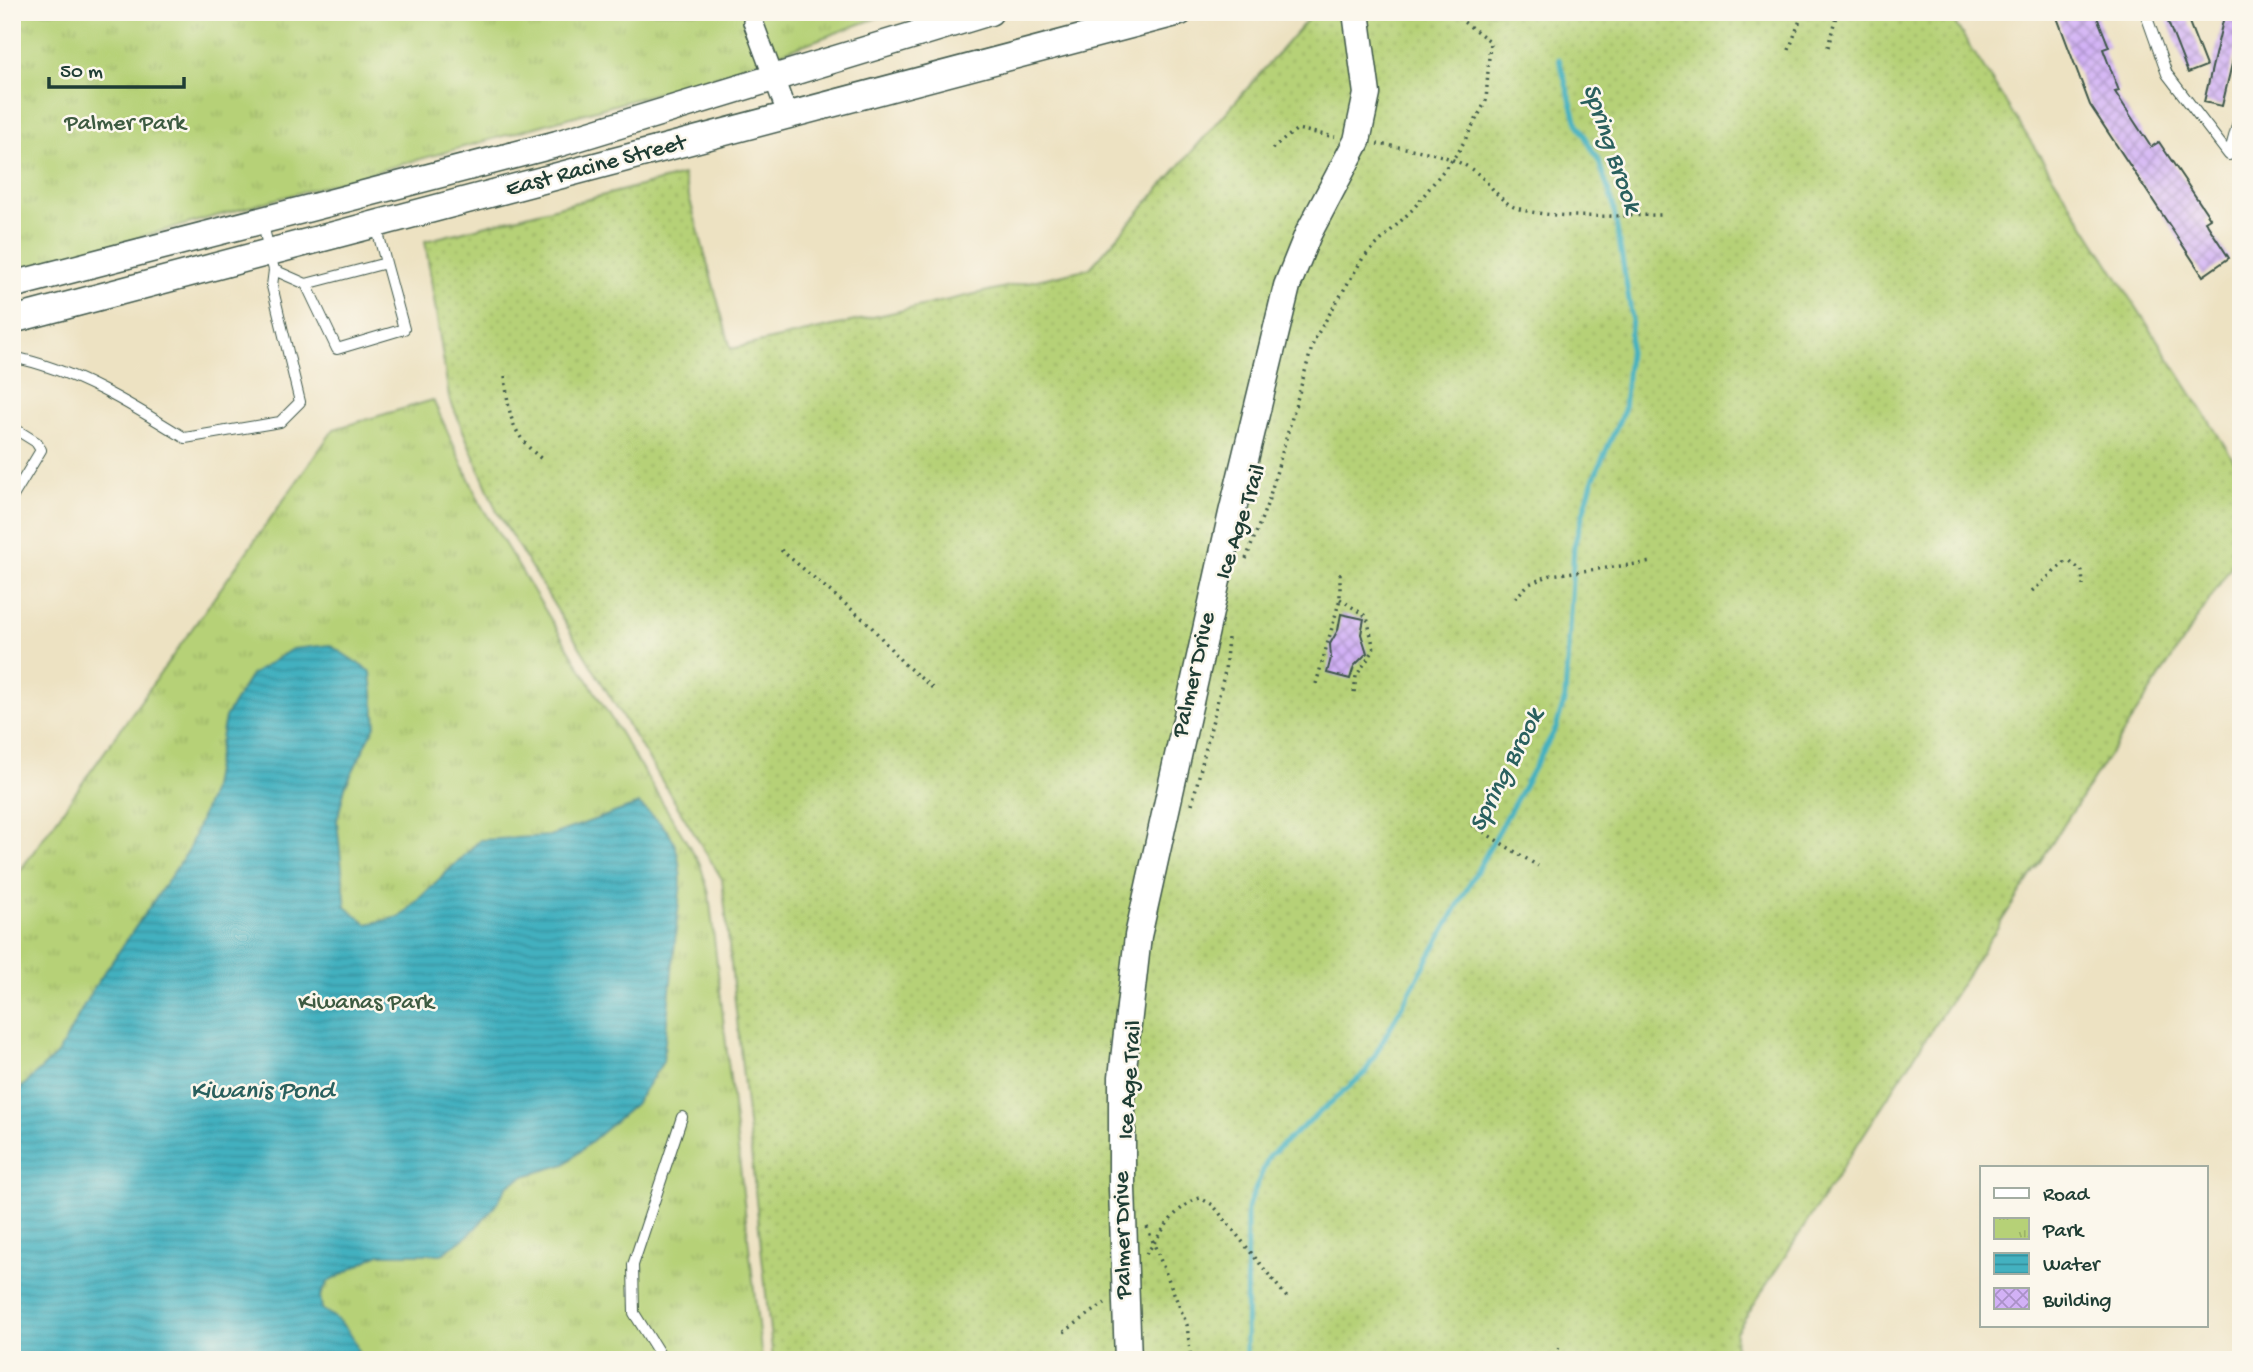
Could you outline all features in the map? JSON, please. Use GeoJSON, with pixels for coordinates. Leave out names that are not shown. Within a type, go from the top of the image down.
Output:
{"type":"FeatureCollection","features":[{"type":"Feature","properties":{"kind":"main road","name":"East Racine Street"},"geometry":{"type":"LineString","coordinates":[[12,285],[557,144],[990,12]]}},
{"type":"Feature","properties":{"kind":"main road","name":"East Racine Street"},"geometry":{"type":"LineString","coordinates":[[12,320],[272,261],[376,225],[1180,12]]}},
{"type":"Feature","properties":{"kind":"main road","name":"Palmer Drive"},"geometry":{"type":"LineString","coordinates":[[1128,1360],[1122,1215],[1122,1077],[1138,936],[1228,528],[1287,286],[1308,234],[1357,141],[1367,94],[1356,12]]}},
{"type":"Feature","properties":{"kind":"street"},"geometry":{"type":"LineString","coordinates":[[755,12],[753,22],[788,116]]}},
{"type":"Feature","properties":{"kind":"lane"},"geometry":{"type":"LineString","coordinates":[[2145,12],[2167,74],[2229,155],[2241,111]]}},
{"type":"Feature","properties":{"kind":"lane"},"geometry":{"type":"LineString","coordinates":[[12,358],[41,363],[133,405],[185,438],[280,422],[300,402],[272,286],[272,261],[261,220]]}},
{"type":"Feature","properties":{"kind":"lane"},"geometry":{"type":"LineString","coordinates":[[272,261],[306,284],[337,349],[404,329],[376,225]]}},
{"type":"Feature","properties":{"kind":"lane"},"geometry":{"type":"LineString","coordinates":[[306,284],[386,263]]}},
{"type":"Feature","properties":{"kind":"lane"},"geometry":{"type":"LineString","coordinates":[[12,427],[36,442],[41,450],[12,498]]}},
{"type":"Feature","properties":{"kind":"lane"},"geometry":{"type":"LineString","coordinates":[[658,1360],[659,1353],[634,1313],[633,1265],[682,1117]]}},
{"type":"Feature","properties":{"kind":"path","name":"Ice Age Trail"},"geometry":{"type":"LineString","coordinates":[[1246,560],[1268,502],[1314,340],[1363,258],[1413,209],[1453,160],[1486,101],[1490,41],[1450,12]]}},
{"type":"Feature","properties":{"kind":"path"},"geometry":{"type":"LineString","coordinates":[[1789,50],[1803,12]]}},
{"type":"Feature","properties":{"kind":"path"},"geometry":{"type":"LineString","coordinates":[[1828,47],[1837,12]]}},
{"type":"Feature","properties":{"kind":"path"},"geometry":{"type":"LineString","coordinates":[[1272,149],[1297,129],[1453,160],[1475,171],[1514,207],[1566,215],[1664,215]]}},
{"type":"Feature","properties":{"kind":"path"},"geometry":{"type":"LineString","coordinates":[[505,376],[509,419],[526,447],[543,460]]}},
{"type":"Feature","properties":{"kind":"path"},"geometry":{"type":"LineString","coordinates":[[781,550],[869,624],[903,663],[936,691]]}},
{"type":"Feature","properties":{"kind":"path"},"geometry":{"type":"LineString","coordinates":[[1516,598],[1529,584],[1551,575],[1653,562]]}},
{"type":"Feature","properties":{"kind":"path"},"geometry":{"type":"LineString","coordinates":[[2032,591],[2064,563],[2070,562],[2082,571],[2083,586]]}},
{"type":"Feature","properties":{"kind":"path"},"geometry":{"type":"LineString","coordinates":[[1317,684],[1340,599],[1340,570]]}},
{"type":"Feature","properties":{"kind":"path"},"geometry":{"type":"LineString","coordinates":[[1340,599],[1367,617],[1374,650],[1356,676],[1354,693]]}},
{"type":"Feature","properties":{"kind":"path"},"geometry":{"type":"LineString","coordinates":[[1189,813],[1225,670],[1228,636]]}},
{"type":"Feature","properties":{"kind":"path"},"geometry":{"type":"LineString","coordinates":[[1472,825],[1538,866]]}},
{"type":"Feature","properties":{"kind":"path"},"geometry":{"type":"LineString","coordinates":[[1226,1222],[1289,1300]]}},
{"type":"Feature","properties":{"kind":"path"},"geometry":{"type":"LineString","coordinates":[[1147,1224],[1148,1235],[1172,1281],[1187,1325],[1191,1360]]}},
{"type":"Feature","properties":{"kind":"path"},"geometry":{"type":"LineString","coordinates":[[1549,1360],[1560,1346]]}},
{"type":"Feature","properties":{"kind":"green space","name":"Palmer Park"},"geometry":{"type":"Polygon","coordinates":[[[12,12],[893,12],[718,76],[12,273],[12,12]]]}},
{"type":"Feature","properties":{"kind":"green space"},"geometry":{"type":"Polygon","coordinates":[[[1314,12],[1948,12],[2241,471],[2241,551],[1736,1332],[1734,1360],[773,1360],[722,879],[497,512],[449,397],[425,241],[683,175],[731,349],[1090,268],[1314,12]]]}},
{"type":"Feature","properties":{"kind":"green space","name":"Kiwanas Park"},"geometry":{"type":"Polygon","coordinates":[[[433,400],[481,505],[700,864],[709,894],[762,1360],[12,1360],[12,882],[334,429],[433,400]]]}},
{"type":"Feature","properties":{"kind":"water","name":"Kiwanis Pond"},"geometry":{"type":"Polygon","coordinates":[[[330,645],[371,672],[376,724],[345,787],[337,821],[346,907],[367,924],[400,917],[480,840],[549,836],[639,804],[666,829],[675,846],[680,867],[681,882],[663,1062],[635,1104],[565,1164],[525,1176],[508,1185],[493,1209],[470,1234],[442,1254],[379,1254],[328,1282],[320,1296],[322,1309],[352,1336],[360,1360],[12,1360],[12,1101],[18,1091],[59,1052],[91,992],[188,851],[211,792],[225,717],[251,675],[292,649],[330,645]]]}},
{"type":"Feature","properties":{"kind":"building"},"geometry":{"type":"Polygon","coordinates":[[[2055,12],[2095,12],[2109,47],[2103,49],[2119,91],[2115,92],[2151,147],[2159,142],[2210,218],[2205,221],[2229,258],[2203,276],[2090,105],[2055,12]]]}},
{"type":"Feature","properties":{"kind":"building"},"geometry":{"type":"Polygon","coordinates":[[[2164,12],[2185,12],[2206,66],[2188,73],[2164,12]]]}},
{"type":"Feature","properties":{"kind":"building"},"geometry":{"type":"Polygon","coordinates":[[[2225,12],[2241,12],[2241,26],[2222,106],[2204,102],[2225,12]]]}},
{"type":"Feature","properties":{"kind":"building"},"geometry":{"type":"Polygon","coordinates":[[[1341,614],[1364,619],[1361,634],[1367,653],[1354,666],[1350,679],[1327,673],[1331,658],[1330,644],[1338,630],[1341,614]]]}},
{"type":"Feature","properties":{"kind":"waterway","name":"Spring Brook"},"geometry":{"type":"LineString","coordinates":[[1246,1360],[1247,1209],[1269,1156],[1365,1073],[1556,728],[1565,698],[1574,546],[1592,482],[1624,410],[1632,318],[1613,204],[1599,162],[1576,120],[1559,59]]}}]}
